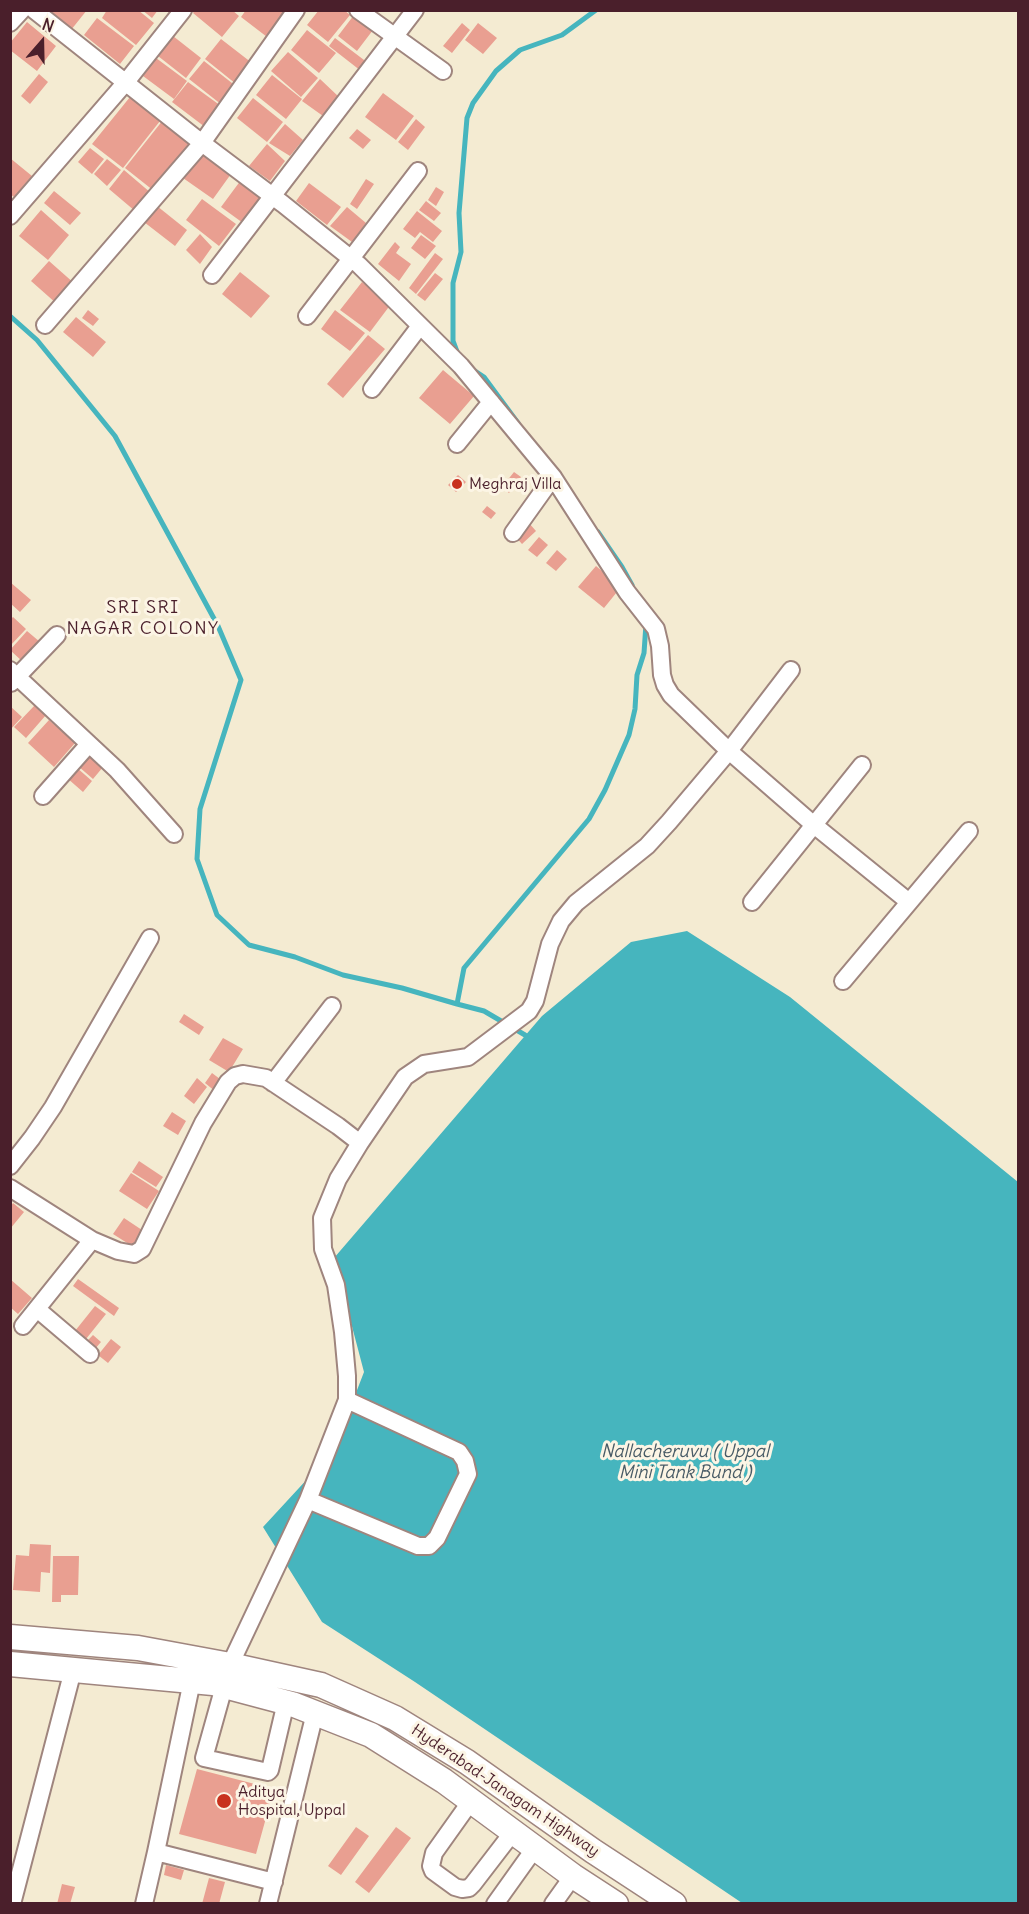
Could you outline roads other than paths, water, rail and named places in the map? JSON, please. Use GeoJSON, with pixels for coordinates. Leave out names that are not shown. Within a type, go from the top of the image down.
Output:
{"type":"FeatureCollection","features":[{"type":"Feature","properties":{"kind":"highway","name":"Hyderabad-Janagam Highway"},"geometry":{"type":"LineString","coordinates":[[10,1637],[138,1648],[226,1675],[286,1702],[371,1735],[444,1781],[573,1876],[616,1904]]}},
{"type":"Feature","properties":{"kind":"highway","name":"Hyderabad-Janagam Highway"},"geometry":{"type":"LineString","coordinates":[[10,1664],[192,1681],[226,1675],[321,1685],[395,1718],[467,1762],[593,1851],[674,1904]]}},
{"type":"Feature","properties":{"kind":"street"},"geometry":{"type":"LineString","coordinates":[[10,23],[22,10]]}},
{"type":"Feature","properties":{"kind":"street"},"geometry":{"type":"LineString","coordinates":[[34,10],[350,259],[461,366],[553,477],[627,592],[656,629],[662,675],[671,695],[729,751],[814,825],[909,902]]}},
{"type":"Feature","properties":{"kind":"street"},"geometry":{"type":"LineString","coordinates":[[10,216],[126,82],[183,10]]}},
{"type":"Feature","properties":{"kind":"street"},"geometry":{"type":"LineString","coordinates":[[45,325],[202,143],[296,10]]}},
{"type":"Feature","properties":{"kind":"street"},"geometry":{"type":"LineString","coordinates":[[358,10],[443,71]]}},
{"type":"Feature","properties":{"kind":"street"},"geometry":{"type":"LineString","coordinates":[[212,275],[415,10]]}},
{"type":"Feature","properties":{"kind":"street"},"geometry":{"type":"LineString","coordinates":[[307,316],[418,171]]}},
{"type":"Feature","properties":{"kind":"street"},"geometry":{"type":"LineString","coordinates":[[372,388],[420,326]]}},
{"type":"Feature","properties":{"kind":"street"},"geometry":{"type":"LineString","coordinates":[[457,444],[491,402]]}},
{"type":"Feature","properties":{"kind":"street"},"geometry":{"type":"LineString","coordinates":[[513,533],[553,477]]}},
{"type":"Feature","properties":{"kind":"street"},"geometry":{"type":"LineString","coordinates":[[57,635],[13,677],[117,770],[174,834]]}},
{"type":"Feature","properties":{"kind":"street"},"geometry":{"type":"LineString","coordinates":[[286,1702],[268,1772],[204,1758],[226,1675],[308,1500],[347,1400],[348,1376],[336,1285],[323,1249],[322,1218],[338,1179],[405,1077],[423,1064],[468,1057],[529,1011],[535,1001],[550,944],[561,921],[576,903],[646,846],[669,822],[729,751],[791,670]]}},
{"type":"Feature","properties":{"kind":"street"},"geometry":{"type":"LineString","coordinates":[[43,796],[89,744]]}},
{"type":"Feature","properties":{"kind":"street"},"geometry":{"type":"LineString","coordinates":[[752,902],[862,765]]}},
{"type":"Feature","properties":{"kind":"street"},"geometry":{"type":"LineString","coordinates":[[843,981],[969,831]]}},
{"type":"Feature","properties":{"kind":"street"},"geometry":{"type":"LineString","coordinates":[[10,1166],[53,1107],[150,938]]}},
{"type":"Feature","properties":{"kind":"street"},"geometry":{"type":"LineString","coordinates":[[273,1083],[332,1006]]}},
{"type":"Feature","properties":{"kind":"street"},"geometry":{"type":"LineString","coordinates":[[10,1188],[92,1240],[118,1251],[134,1254],[142,1249],[203,1123],[228,1082],[235,1076],[243,1074],[266,1078],[360,1143]]}},
{"type":"Feature","properties":{"kind":"street"},"geometry":{"type":"LineString","coordinates":[[23,1326],[92,1240]]}},
{"type":"Feature","properties":{"kind":"street"},"geometry":{"type":"LineString","coordinates":[[37,1310],[90,1354]]}},
{"type":"Feature","properties":{"kind":"street"},"geometry":{"type":"LineString","coordinates":[[308,1500],[417,1546],[429,1546],[437,1538],[468,1474],[465,1461],[459,1452],[347,1400]]}},
{"type":"Feature","properties":{"kind":"street"},"geometry":{"type":"LineString","coordinates":[[12,1904],[73,1670]]}},
{"type":"Feature","properties":{"kind":"street"},"geometry":{"type":"LineString","coordinates":[[144,1904],[192,1681]]}},
{"type":"Feature","properties":{"kind":"street"},"geometry":{"type":"LineString","coordinates":[[268,1904],[315,1713]]}},
{"type":"Feature","properties":{"kind":"street"},"geometry":{"type":"LineString","coordinates":[[471,1801],[431,1860],[434,1871],[455,1887],[469,1888],[513,1832]]}},
{"type":"Feature","properties":{"kind":"street"},"geometry":{"type":"LineString","coordinates":[[495,1904],[535,1848]]}},
{"type":"Feature","properties":{"kind":"street"},"geometry":{"type":"LineString","coordinates":[[156,1852],[274,1882]]}},
{"type":"Feature","properties":{"kind":"street"},"geometry":{"type":"LineString","coordinates":[[553,1904],[573,1876]]}},
{"type":"Feature","properties":{"kind":"water","name":"Nallacheruvu ( Uppal Mini Tank Bund )"},"geometry":{"type":"Polygon","coordinates":[[[687,931],[790,997],[1018,1182],[1018,1903],[742,1903],[415,1682],[322,1622],[263,1527],[334,1450],[364,1372],[334,1258],[542,1016],[631,942],[687,931]]]}},
{"type":"Feature","properties":{"kind":"waterway"},"geometry":{"type":"LineString","coordinates":[[459,357],[453,341],[453,283],[461,252],[459,213],[467,118],[473,103],[496,71],[520,50],[562,35],[596,10]]}},
{"type":"Feature","properties":{"kind":"waterway"},"geometry":{"type":"LineString","coordinates":[[10,316],[37,340],[115,436],[218,626],[241,680],[200,809],[197,859],[217,915],[249,945],[295,957],[343,975],[402,988],[457,1004]]}},
{"type":"Feature","properties":{"kind":"waterway"},"geometry":{"type":"LineString","coordinates":[[472,369],[484,377],[518,423]]}},
{"type":"Feature","properties":{"kind":"waterway"},"geometry":{"type":"LineString","coordinates":[[598,532],[632,585]]}},
{"type":"Feature","properties":{"kind":"waterway"},"geometry":{"type":"LineString","coordinates":[[525,1035],[484,1011],[457,1004],[464,968],[589,819],[605,790],[629,735],[635,709],[637,675],[644,653],[646,624]]}},
{"type":"Feature","properties":{"kind":"place","name":"Meghraj Villa"},"geometry":{"type":"Point","coordinates":[457,484]}},
{"type":"Feature","properties":{"kind":"place","name":"Aditya Hospital, Uppal"},"geometry":{"type":"Point","coordinates":[224,1801]}},
{"type":"Feature","properties":{"kind":"district","name":"SRI SRI NAGAR COLONY"},"geometry":{"type":"Point","coordinates":[143,618]}}]}
